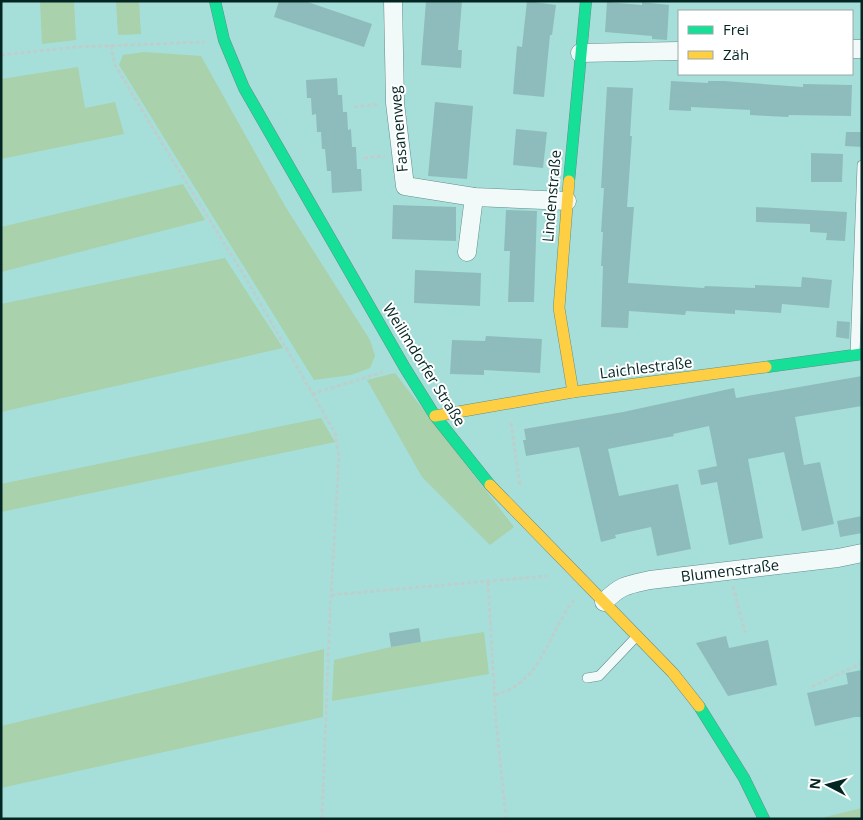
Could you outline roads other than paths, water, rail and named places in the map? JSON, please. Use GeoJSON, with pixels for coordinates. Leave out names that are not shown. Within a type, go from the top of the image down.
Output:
{"type":"FeatureCollection","features":[{"type":"Feature","properties":{"kind":"main road","name":"Weilimdorfer Straße"},"geometry":{"type":"LineString","coordinates":[[215,1],[224,40],[244,88],[405,368],[435,416],[482,477],[566,566],[673,673],[704,712],[744,778],[764,819]]}},
{"type":"Feature","properties":{"kind":"main road","name":"Lindenstraße"},"geometry":{"type":"LineString","coordinates":[[573,392],[559,308],[586,1]]}},
{"type":"Feature","properties":{"kind":"main road","name":"Laichlestraße"},"geometry":{"type":"LineString","coordinates":[[435,416],[573,392],[858,355]]}},
{"type":"Feature","properties":{"kind":"street","name":"Fasanenweg"},"geometry":{"type":"LineString","coordinates":[[394,1],[395,103],[405,186],[474,197],[567,201]]}},
{"type":"Feature","properties":{"kind":"street"},"geometry":{"type":"LineString","coordinates":[[580,53],[678,51]]}},
{"type":"Feature","properties":{"kind":"street"},"geometry":{"type":"LineString","coordinates":[[467,252],[474,197]]}},
{"type":"Feature","properties":{"kind":"street","name":"Blumenstraße"},"geometry":{"type":"LineString","coordinates":[[604,602],[617,590],[628,585],[650,580],[838,558],[862,553]]}},
{"type":"Feature","properties":{"kind":"lane"},"geometry":{"type":"LineString","coordinates":[[858,355],[862,165]]}},
{"type":"Feature","properties":{"kind":"lane"},"geometry":{"type":"LineString","coordinates":[[587,678],[599,676],[637,636]]}}]}
